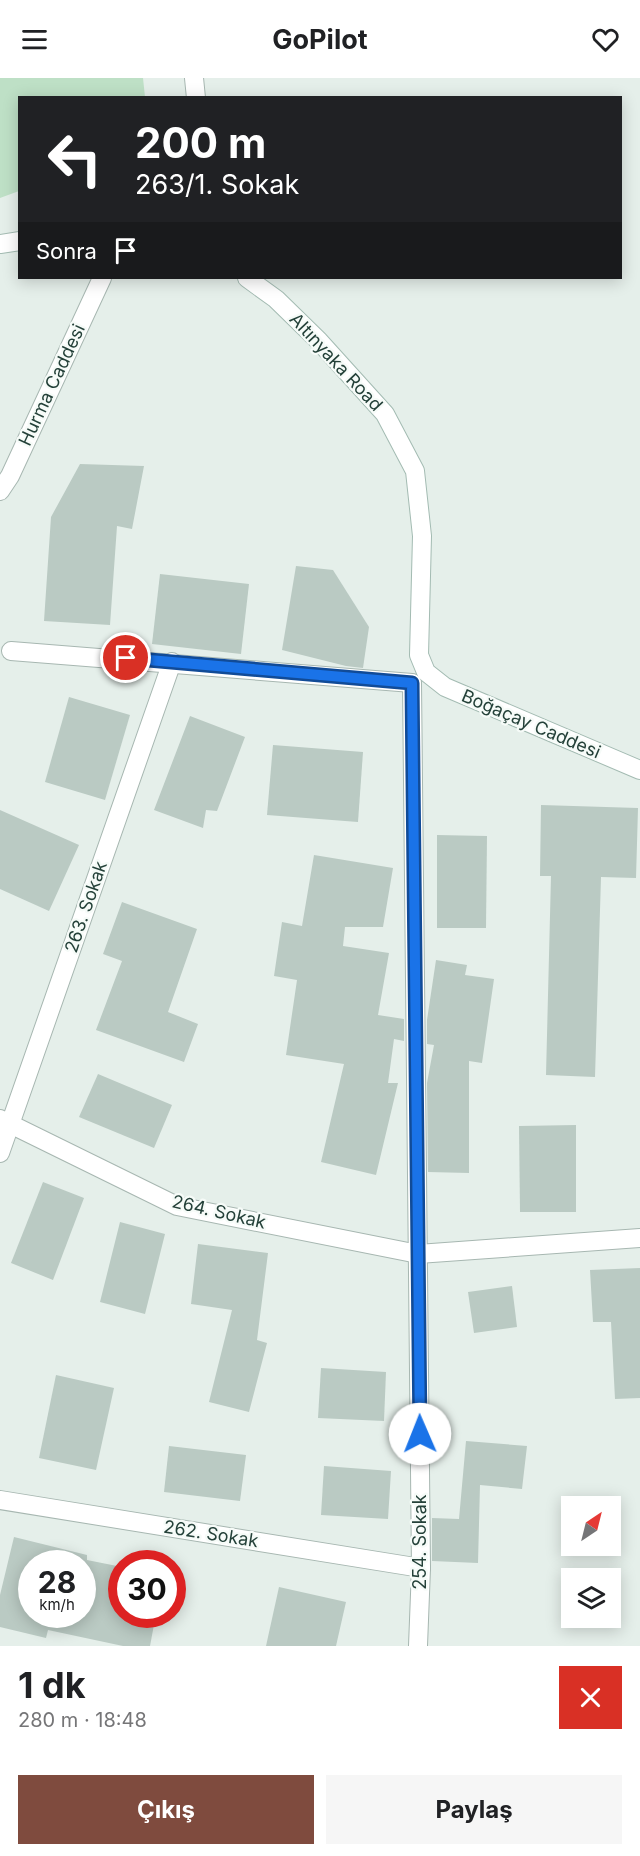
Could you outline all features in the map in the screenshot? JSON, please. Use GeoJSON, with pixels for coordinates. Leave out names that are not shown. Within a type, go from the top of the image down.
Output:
{"type":"FeatureCollection","features":[{"type":"Feature","properties":{"kind":"street"},"geometry":{"type":"LineString","coordinates":[[194,78],[196,96]]}},
{"type":"Feature","properties":{"kind":"street"},"geometry":{"type":"LineString","coordinates":[[0,244],[18,241]]}},
{"type":"Feature","properties":{"kind":"street","name":"Hurma Caddesi"},"geometry":{"type":"LineString","coordinates":[[0,492],[15,466],[102,279]]}},
{"type":"Feature","properties":{"kind":"street","name":"Altınyaka Road"},"geometry":{"type":"LineString","coordinates":[[248,279],[276,299],[312,334],[385,414],[415,471],[422,536],[419,677]]}},
{"type":"Feature","properties":{"kind":"street"},"geometry":{"type":"LineString","coordinates":[[11,651],[419,677]]}},
{"type":"Feature","properties":{"kind":"street","name":"263. Sokak"},"geometry":{"type":"LineString","coordinates":[[0,1153],[5,1121],[172,662]]}},
{"type":"Feature","properties":{"kind":"street","name":"Boğaçay Caddesi"},"geometry":{"type":"LineString","coordinates":[[419,677],[640,770]]}},
{"type":"Feature","properties":{"kind":"street","name":"254. Sokak"},"geometry":{"type":"LineString","coordinates":[[418,1646],[421,1568],[418,1254],[419,677]]}},
{"type":"Feature","properties":{"kind":"street","name":"264. Sokak"},"geometry":{"type":"LineString","coordinates":[[5,1121],[177,1206],[418,1254],[640,1239]]}},
{"type":"Feature","properties":{"kind":"street","name":"262. Sokak"},"geometry":{"type":"LineString","coordinates":[[0,1500],[421,1568]]}},
{"type":"Feature","properties":{"kind":"green space"},"geometry":{"type":"Polygon","coordinates":[[[0,78],[143,78],[145,96],[18,96],[18,191],[0,198],[0,78]]]}},
{"type":"Feature","properties":{"kind":"building"},"geometry":{"type":"Polygon","coordinates":[[[80,464],[144,466],[132,529],[117,526],[110,625],[44,621],[51,517],[80,464]]]}},
{"type":"Feature","properties":{"kind":"building"},"geometry":{"type":"Polygon","coordinates":[[[296,566],[333,570],[369,627],[363,668],[282,650],[296,566]]]}},
{"type":"Feature","properties":{"kind":"building"},"geometry":{"type":"Polygon","coordinates":[[[160,574],[249,584],[241,654],[152,644],[160,574]]]}},
{"type":"Feature","properties":{"kind":"building"},"geometry":{"type":"Polygon","coordinates":[[[69,697],[130,715],[105,800],[45,782],[69,697]]]}},
{"type":"Feature","properties":{"kind":"building"},"geometry":{"type":"Polygon","coordinates":[[[190,716],[245,737],[217,811],[206,810],[203,828],[154,810],[190,716]]]}},
{"type":"Feature","properties":{"kind":"building"},"geometry":{"type":"Polygon","coordinates":[[[273,745],[363,752],[358,822],[267,815],[273,745]]]}},
{"type":"Feature","properties":{"kind":"building"},"geometry":{"type":"Polygon","coordinates":[[[541,805],[638,808],[636,878],[601,877],[595,1077],[546,1075],[551,876],[540,876],[541,805]]]}},
{"type":"Feature","properties":{"kind":"building"},"geometry":{"type":"Polygon","coordinates":[[[0,810],[79,845],[49,911],[0,889],[0,810]]]}},
{"type":"Feature","properties":{"kind":"building"},"geometry":{"type":"Polygon","coordinates":[[[437,835],[487,836],[486,928],[437,928],[437,835]]]}},
{"type":"Feature","properties":{"kind":"building"},"geometry":{"type":"Polygon","coordinates":[[[314,855],[393,868],[383,927],[345,927],[343,946],[389,953],[378,1015],[404,1019],[404,1041],[394,1039],[388,1083],[398,1083],[376,1175],[321,1162],[344,1064],[286,1055],[297,980],[274,976],[282,922],[302,926],[314,855]]]}},
{"type":"Feature","properties":{"kind":"building"},"geometry":{"type":"Polygon","coordinates":[[[122,902],[197,929],[168,1012],[198,1024],[184,1062],[96,1030],[122,961],[103,954],[122,902]]]}},
{"type":"Feature","properties":{"kind":"building"},"geometry":{"type":"Polygon","coordinates":[[[436,960],[467,965],[465,975],[494,979],[482,1063],[469,1061],[469,1173],[428,1172],[427,1083],[434,1045],[427,1044],[427,1020],[436,960]]]}},
{"type":"Feature","properties":{"kind":"building"},"geometry":{"type":"Polygon","coordinates":[[[98,1074],[172,1105],[154,1148],[79,1117],[98,1074]]]}},
{"type":"Feature","properties":{"kind":"building"},"geometry":{"type":"Polygon","coordinates":[[[576,1125],[576,1212],[520,1212],[519,1126],[576,1125]]]}},
{"type":"Feature","properties":{"kind":"building"},"geometry":{"type":"Polygon","coordinates":[[[43,1182],[84,1198],[53,1280],[11,1263],[43,1182]]]}},
{"type":"Feature","properties":{"kind":"building"},"geometry":{"type":"Polygon","coordinates":[[[120,1222],[165,1234],[145,1314],[100,1302],[120,1222]]]}},
{"type":"Feature","properties":{"kind":"building"},"geometry":{"type":"Polygon","coordinates":[[[198,1244],[268,1253],[257,1340],[267,1343],[249,1412],[209,1402],[232,1310],[191,1304],[198,1244]]]}},
{"type":"Feature","properties":{"kind":"building"},"geometry":{"type":"Polygon","coordinates":[[[640,1268],[640,1398],[615,1399],[611,1322],[593,1322],[590,1270],[640,1268]]]}},
{"type":"Feature","properties":{"kind":"building"},"geometry":{"type":"Polygon","coordinates":[[[512,1286],[517,1327],[474,1333],[468,1292],[512,1286]]]}},
{"type":"Feature","properties":{"kind":"building"},"geometry":{"type":"Polygon","coordinates":[[[321,1368],[386,1372],[384,1421],[318,1418],[321,1368]]]}},
{"type":"Feature","properties":{"kind":"building"},"geometry":{"type":"Polygon","coordinates":[[[56,1375],[114,1388],[96,1470],[39,1458],[56,1375]]]}},
{"type":"Feature","properties":{"kind":"building"},"geometry":{"type":"Polygon","coordinates":[[[466,1441],[527,1446],[522,1489],[480,1485],[478,1563],[432,1561],[432,1518],[459,1519],[466,1441]]]}},
{"type":"Feature","properties":{"kind":"building"},"geometry":{"type":"Polygon","coordinates":[[[169,1446],[246,1455],[240,1501],[164,1492],[169,1446]]]}},
{"type":"Feature","properties":{"kind":"building"},"geometry":{"type":"Polygon","coordinates":[[[324,1466],[391,1471],[388,1519],[321,1515],[324,1466]]]}},
{"type":"Feature","properties":{"kind":"building"},"geometry":{"type":"Polygon","coordinates":[[[14,1537],[67,1550],[18,1550],[18,1628],[96,1628],[96,1562],[108,1564],[108,1628],[153,1628],[150,1646],[123,1646],[48,1630],[46,1638],[0,1627],[0,1595],[14,1537]]]}},
{"type":"Feature","properties":{"kind":"building"},"geometry":{"type":"Polygon","coordinates":[[[279,1587],[346,1602],[336,1646],[266,1646],[279,1587]]]}},
{"type":"Feature","properties":{"kind":"route"},"geometry":{"type":"LineString","coordinates":[[126,658],[412,683],[420,1434]]}}]}
